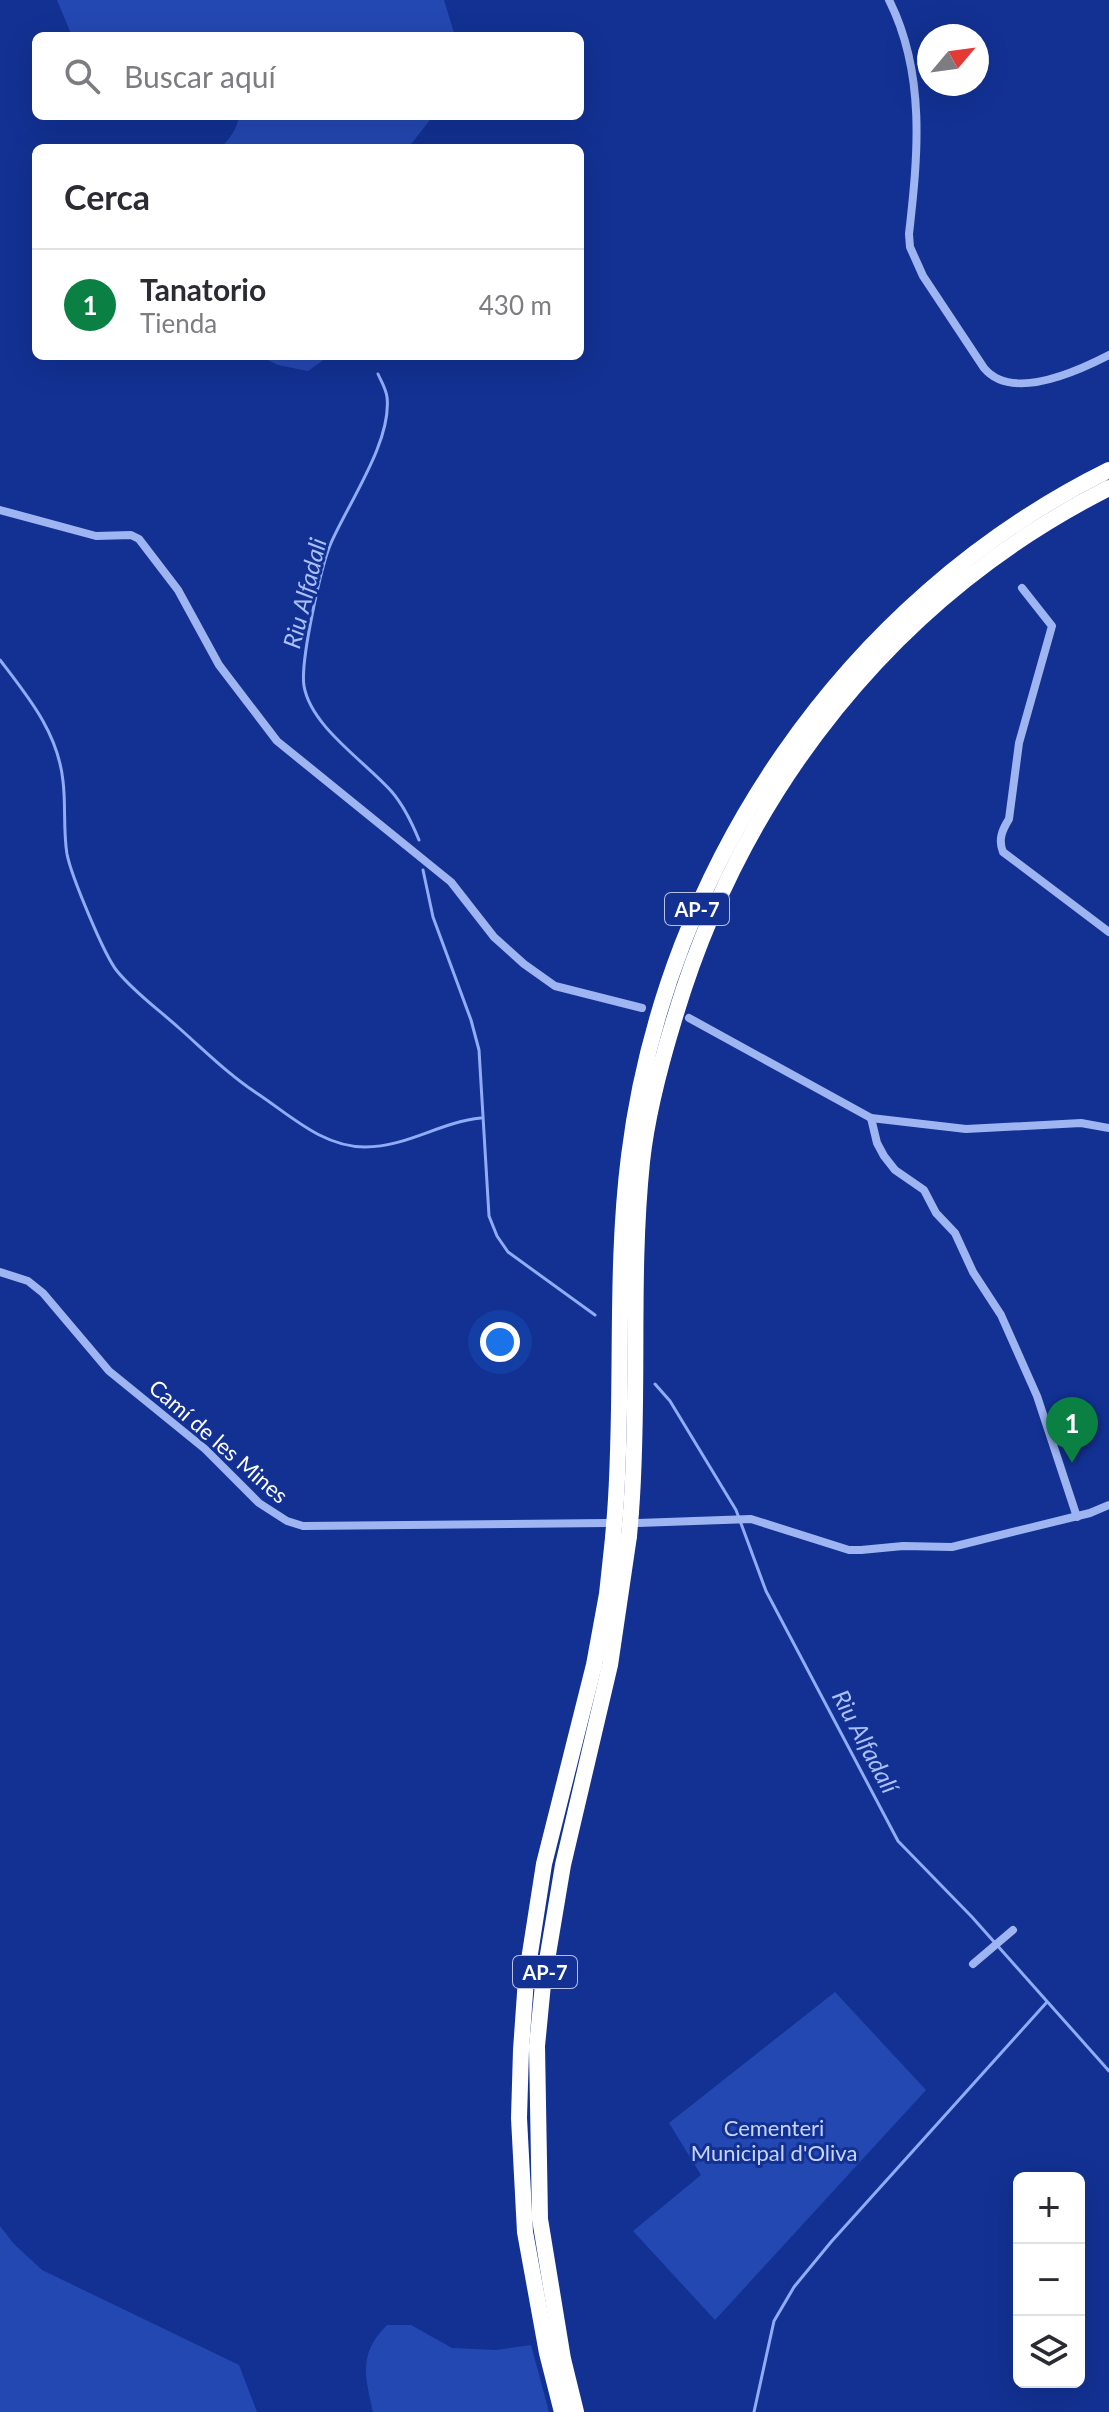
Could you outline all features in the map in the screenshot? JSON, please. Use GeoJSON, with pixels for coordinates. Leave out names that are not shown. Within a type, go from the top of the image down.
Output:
{"type":"FeatureCollection","features":[{"type":"Feature","properties":{"kind":"highway","name":"AP-7"},"geometry":{"type":"LineString","coordinates":[[576,2412],[563,2359],[540,2219],[537,2046],[543,1984],[563,1865],[610,1665],[622,1524],[622,1236],[633,1126],[644,1069],[676,963],[717,865],[759,787],[794,736],[832,689],[944,577],[1004,530],[1109,470]]}},
{"type":"Feature","properties":{"kind":"highway","name":"AP-7"},"geometry":{"type":"LineString","coordinates":[[562,2412],[547,2353],[525,2232],[519,2118],[526,1979],[544,1864],[594,1665],[636,1449],[638,1237],[647,1129],[666,1049],[690,967],[741,849],[799,755],[837,705],[920,619],[1003,550],[1062,512],[1109,488]]}},
{"type":"Feature","properties":{"kind":"street"},"geometry":{"type":"LineString","coordinates":[[889,0],[905,35],[913,76],[917,156],[909,234],[910,247],[923,276],[984,368],[996,379],[1014,383],[1050,379],[1075,372],[1109,355]]}},
{"type":"Feature","properties":{"kind":"street"},"geometry":{"type":"LineString","coordinates":[[0,510],[96,536],[131,535],[139,539],[178,590],[219,665],[246,704],[284,748],[451,882],[494,937],[543,978],[555,986],[642,1008]]}},
{"type":"Feature","properties":{"kind":"street"},"geometry":{"type":"LineString","coordinates":[[1022,588],[1052,626],[1019,743],[1009,819],[1000,845],[1003,852],[1109,932]]}},
{"type":"Feature","properties":{"kind":"street"},"geometry":{"type":"LineString","coordinates":[[689,1018],[871,1118],[966,1129],[1081,1123],[1109,1128]]}},
{"type":"Feature","properties":{"kind":"street"},"geometry":{"type":"LineString","coordinates":[[871,1118],[877,1143],[884,1156],[895,1170],[924,1190],[936,1213],[955,1233],[973,1272],[1001,1315],[1037,1396],[1077,1517],[1109,1505]]}},
{"type":"Feature","properties":{"kind":"street","name":"Camí de les Mines"},"geometry":{"type":"LineString","coordinates":[[0,1272],[28,1281],[43,1293],[109,1371],[205,1449],[259,1503],[287,1521],[303,1526],[622,1524],[751,1519],[849,1550],[861,1550],[903,1546],[952,1547],[1077,1517]]}},
{"type":"Feature","properties":{"kind":"street"},"geometry":{"type":"LineString","coordinates":[[973,1964],[1010,1932]]}},
{"type":"Feature","properties":{"kind":"green space"},"geometry":{"type":"Polygon","coordinates":[[[57,0],[444,0],[454,32],[70,32],[57,0]]]}},
{"type":"Feature","properties":{"kind":"green space"},"geometry":{"type":"Polygon","coordinates":[[[238,120],[430,120],[411,144],[224,144],[238,120]]]}},
{"type":"Feature","properties":{"kind":"green space"},"geometry":{"type":"Polygon","coordinates":[[[268,360],[323,360],[308,371],[268,360]]]}},
{"type":"Feature","properties":{"kind":"green space","name":"Cementeri Municipal d'Oliva"},"geometry":{"type":"Polygon","coordinates":[[[835,1992],[926,2090],[715,2320],[633,2231],[701,2175],[669,2123],[835,1992]]]}},
{"type":"Feature","properties":{"kind":"green space"},"geometry":{"type":"Polygon","coordinates":[[[0,2226],[42,2270],[239,2365],[257,2412],[0,2412],[0,2226]]]}},
{"type":"Feature","properties":{"kind":"green space"},"geometry":{"type":"Polygon","coordinates":[[[387,2325],[411,2325],[452,2348],[496,2350],[531,2345],[549,2412],[373,2412],[366,2366],[371,2346],[387,2325]]]}},
{"type":"Feature","properties":{"kind":"waterway","name":"Riu Alfadali"},"geometry":{"type":"LineString","coordinates":[[378,374],[387,397],[383,433],[327,555],[308,636],[304,686],[317,716],[396,797],[419,840]]}},
{"type":"Feature","properties":{"kind":"waterway"},"geometry":{"type":"LineString","coordinates":[[0,660],[49,732],[63,781],[70,864],[104,949],[131,987],[237,1079],[308,1129],[335,1142],[350,1146],[380,1146],[481,1118]]}},
{"type":"Feature","properties":{"kind":"waterway"},"geometry":{"type":"LineString","coordinates":[[423,870],[433,917],[479,1050],[489,1216],[508,1252],[595,1315]]}},
{"type":"Feature","properties":{"kind":"waterway","name":"Riu Alfadalí"},"geometry":{"type":"LineString","coordinates":[[655,1384],[670,1401],[736,1510],[766,1591],[898,1841],[972,1917],[1109,2071]]}},
{"type":"Feature","properties":{"kind":"waterway"},"geometry":{"type":"LineString","coordinates":[[754,2412],[774,2321],[794,2287],[1047,2002]]}},
{"type":"Feature","properties":{"kind":"place","name":"Tanatorio"},"geometry":{"type":"Point","coordinates":[1072,1463]}}]}
